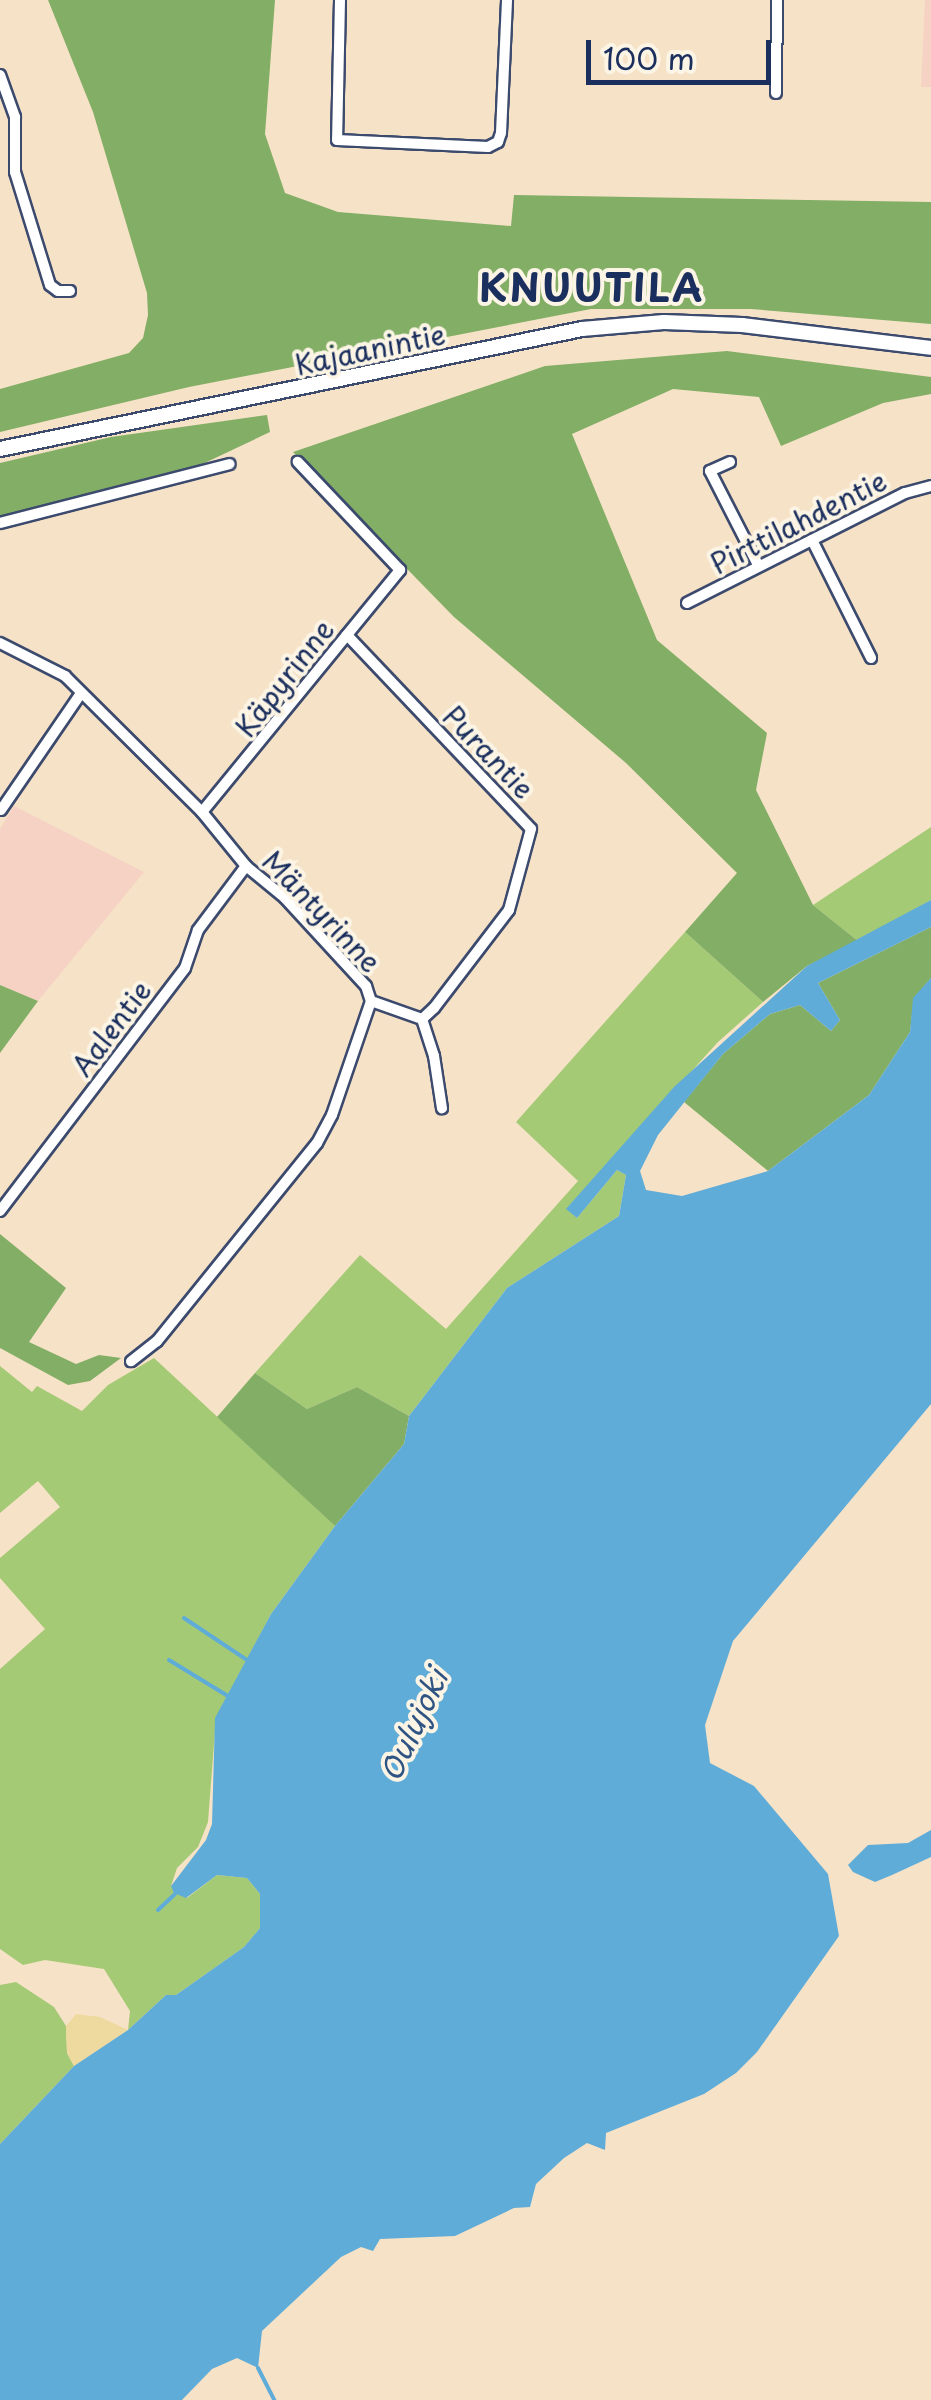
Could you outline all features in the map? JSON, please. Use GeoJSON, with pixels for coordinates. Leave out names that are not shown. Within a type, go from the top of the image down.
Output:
{"type":"FeatureCollection","features":[{"type":"Feature","properties":{"kind":"main road","name":"Kajaanintie"},"geometry":{"type":"LineString","coordinates":[[0,449],[582,329],[664,322],[742,325],[931,348]]}},
{"type":"Feature","properties":{"kind":"street"},"geometry":{"type":"LineString","coordinates":[[340,0],[337,140],[488,146],[498,142],[501,133],[507,0]]}},
{"type":"Feature","properties":{"kind":"street"},"geometry":{"type":"LineString","coordinates":[[776,93],[777,0]]}},
{"type":"Feature","properties":{"kind":"street"},"geometry":{"type":"LineString","coordinates":[[0,76],[15,117],[15,172],[50,285],[58,291],[70,290]]}},
{"type":"Feature","properties":{"kind":"street"},"geometry":{"type":"LineString","coordinates":[[0,176],[15,172]]}},
{"type":"Feature","properties":{"kind":"street","name":"Käpyrinne"},"geometry":{"type":"LineString","coordinates":[[202,812],[400,570],[298,462]]}},
{"type":"Feature","properties":{"kind":"street"},"geometry":{"type":"LineString","coordinates":[[730,462],[710,472],[758,565]]}},
{"type":"Feature","properties":{"kind":"street"},"geometry":{"type":"LineString","coordinates":[[0,524],[230,464]]}},
{"type":"Feature","properties":{"kind":"street","name":"Pirttilahdentie"},"geometry":{"type":"LineString","coordinates":[[687,603],[905,493],[931,486]]}},
{"type":"Feature","properties":{"kind":"street"},"geometry":{"type":"LineString","coordinates":[[812,540],[871,658]]}},
{"type":"Feature","properties":{"kind":"street","name":"Purantie"},"geometry":{"type":"LineString","coordinates":[[347,635],[531,829],[503,920],[422,1018]]}},
{"type":"Feature","properties":{"kind":"street","name":"Mäntyrinne"},"geometry":{"type":"LineString","coordinates":[[0,643],[65,676],[202,812],[246,866],[285,898],[366,986],[371,1001],[332,1115],[317,1143],[156,1340],[131,1361]]}},
{"type":"Feature","properties":{"kind":"street"},"geometry":{"type":"LineString","coordinates":[[1,810],[81,692]]}},
{"type":"Feature","properties":{"kind":"street","name":"Aalentie"},"geometry":{"type":"LineString","coordinates":[[0,1211],[185,968],[198,930],[246,866]]}},
{"type":"Feature","properties":{"kind":"street"},"geometry":{"type":"LineString","coordinates":[[371,1001],[422,1018],[434,1056],[442,1108]]}},
{"type":"Feature","properties":{"kind":"shaded area"},"geometry":{"type":"Polygon","coordinates":[[[925,0],[931,0],[931,87],[921,87],[925,0]]]}},
{"type":"Feature","properties":{"kind":"shaded area"},"geometry":{"type":"Polygon","coordinates":[[[14,806],[144,872],[38,1001],[0,985],[0,829],[14,806]]]}},
{"type":"Feature","properties":{"kind":"green space"},"geometry":{"type":"Polygon","coordinates":[[[48,0],[275,0],[265,134],[285,193],[338,212],[511,226],[514,195],[931,202],[931,324],[751,309],[591,309],[189,387],[0,432],[0,389],[129,353],[143,338],[148,315],[147,293],[93,112],[48,0]]]}},
{"type":"Feature","properties":{"kind":"green space"},"geometry":{"type":"Polygon","coordinates":[[[727,351],[931,377],[931,394],[883,403],[781,446],[759,397],[673,389],[572,434],[657,640],[767,733],[756,790],[813,905],[858,941],[807,966],[763,1002],[685,932],[737,873],[626,763],[454,617],[293,452],[545,366],[727,351]]]}},
{"type":"Feature","properties":{"kind":"green space"},"geometry":{"type":"Polygon","coordinates":[[[267,415],[270,432],[194,468],[0,516],[0,463],[111,437],[267,415]]]}},
{"type":"Feature","properties":{"kind":"green space"},"geometry":{"type":"Polygon","coordinates":[[[931,827],[931,900],[858,941],[813,905],[931,827]]]}},
{"type":"Feature","properties":{"kind":"green space"},"geometry":{"type":"Polygon","coordinates":[[[931,927],[931,978],[914,998],[910,1032],[869,1095],[768,1171],[684,1102],[723,1054],[770,1014],[800,1005],[831,1031],[840,1020],[818,983],[931,927]]]}},
{"type":"Feature","properties":{"kind":"green space"},"geometry":{"type":"Polygon","coordinates":[[[685,932],[763,1002],[718,1042],[567,1209],[577,1218],[617,1170],[626,1175],[619,1216],[507,1288],[409,1416],[357,1387],[307,1409],[255,1373],[360,1255],[446,1329],[578,1181],[516,1122],[685,932]]]}},
{"type":"Feature","properties":{"kind":"green space"},"geometry":{"type":"Polygon","coordinates":[[[0,985],[38,1001],[0,1053],[0,985]]]}},
{"type":"Feature","properties":{"kind":"green space"},"geometry":{"type":"Polygon","coordinates":[[[0,1234],[66,1288],[29,1342],[76,1364],[99,1355],[121,1358],[90,1381],[68,1385],[0,1348],[0,1234]]]}},
{"type":"Feature","properties":{"kind":"green space"},"geometry":{"type":"Polygon","coordinates":[[[154,1358],[335,1526],[271,1614],[216,1718],[208,1822],[198,1847],[177,1868],[171,1886],[187,1898],[217,1875],[247,1878],[260,1894],[260,1928],[244,1947],[176,1995],[166,1995],[128,2030],[130,2011],[104,1969],[45,1960],[23,1965],[0,1949],[0,1669],[45,1629],[0,1578],[0,1558],[60,1507],[38,1481],[0,1513],[0,1366],[32,1392],[37,1386],[82,1411],[108,1385],[154,1358]]]}},
{"type":"Feature","properties":{"kind":"green space"},"geometry":{"type":"Polygon","coordinates":[[[255,1373],[307,1409],[357,1387],[409,1416],[404,1444],[335,1526],[217,1417],[255,1373]]]}},
{"type":"Feature","properties":{"kind":"green space"},"geometry":{"type":"Polygon","coordinates":[[[16,1982],[54,2007],[66,2026],[67,2053],[74,2066],[0,2144],[0,1985],[16,1982]]]}},
{"type":"Feature","properties":{"kind":"sand"},"geometry":{"type":"Polygon","coordinates":[[[76,2014],[100,2017],[128,2030],[74,2066],[67,2053],[66,2026],[76,2014]]]}},
{"type":"Feature","properties":{"kind":"water","name":"Oulujoki"},"geometry":{"type":"Polygon","coordinates":[[[931,900],[931,927],[818,983],[840,1020],[831,1031],[800,1005],[770,1014],[723,1054],[658,1135],[640,1171],[646,1190],[682,1196],[768,1171],[869,1095],[910,1032],[913,998],[931,978],[931,1404],[733,1641],[705,1725],[710,1763],[754,1786],[828,1874],[839,1936],[757,2052],[736,2073],[704,2094],[606,2133],[605,2150],[587,2143],[536,2184],[530,2207],[514,2208],[455,2236],[380,2239],[373,2251],[361,2247],[341,2257],[262,2331],[258,2368],[237,2358],[212,2369],[182,2400],[0,2400],[0,2144],[74,2066],[128,2030],[166,1995],[176,1995],[244,1947],[260,1928],[260,1894],[247,1878],[217,1875],[186,1898],[174,1893],[171,1886],[206,1840],[212,1824],[215,1718],[271,1614],[335,1526],[404,1444],[409,1416],[507,1288],[619,1216],[626,1175],[617,1170],[577,1218],[566,1209],[674,1087],[807,966],[931,900]]]}},
{"type":"Feature","properties":{"kind":"water"},"geometry":{"type":"Polygon","coordinates":[[[931,1830],[931,1857],[892,1875],[875,1882],[853,1872],[848,1865],[868,1845],[908,1843],[931,1830]]]}},
{"type":"Feature","properties":{"kind":"waterway"},"geometry":{"type":"LineString","coordinates":[[184,1618],[247,1660]]}},
{"type":"Feature","properties":{"kind":"waterway"},"geometry":{"type":"LineString","coordinates":[[169,1660],[228,1696]]}},
{"type":"Feature","properties":{"kind":"waterway"},"geometry":{"type":"LineString","coordinates":[[158,1910],[175,1894]]}},
{"type":"Feature","properties":{"kind":"waterway"},"geometry":{"type":"LineString","coordinates":[[258,2368],[274,2400]]}},
{"type":"Feature","properties":{"kind":"district","name":"KNUUTILA"},"geometry":{"type":"Point","coordinates":[592,287]}}]}
